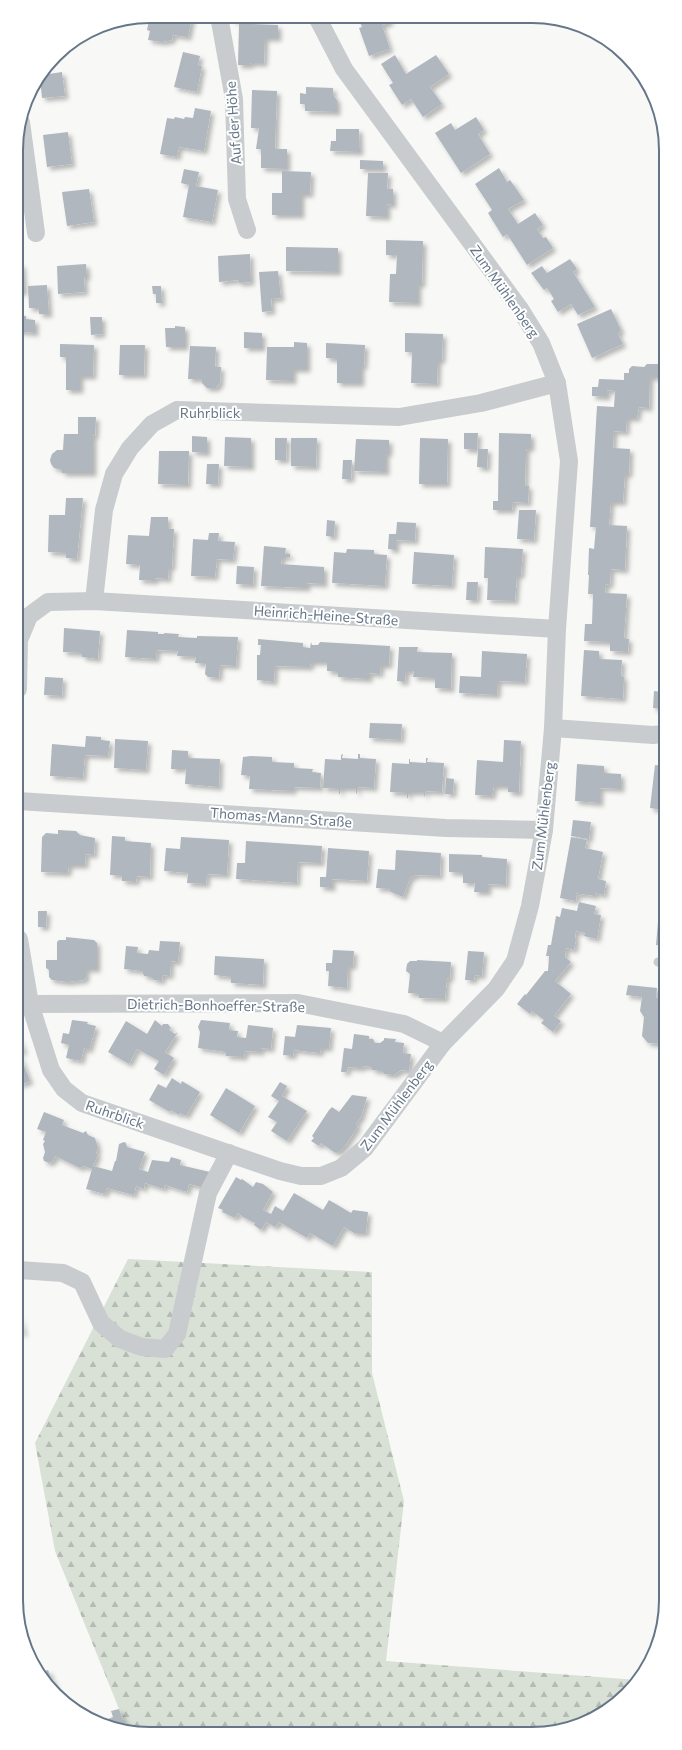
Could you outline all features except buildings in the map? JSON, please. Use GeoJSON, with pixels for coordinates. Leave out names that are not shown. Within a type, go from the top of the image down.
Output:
{"type":"FeatureCollection","features":[{"type":"Feature","properties":{"kind":"street","name":"Auf der Höhe"},"geometry":{"type":"LineString","coordinates":[[220,23],[234,99],[237,199],[247,230]]}},
{"type":"Feature","properties":{"kind":"street","name":"Zum Mühlenberg"},"geometry":{"type":"LineString","coordinates":[[229,1153],[280,1171],[301,1176],[321,1176],[341,1168],[365,1148],[443,1043],[496,989],[515,961],[530,906],[544,830],[553,728],[557,629],[569,461],[557,383],[541,343],[520,309],[344,70],[320,23]]}},
{"type":"Feature","properties":{"kind":"street"},"geometry":{"type":"LineString","coordinates":[[24,136],[36,233]]}},
{"type":"Feature","properties":{"kind":"street","name":"Ruhrblick"},"geometry":{"type":"LineString","coordinates":[[94,601],[104,510],[114,474],[130,448],[152,424],[177,410],[399,416],[481,403],[557,383]]}},
{"type":"Feature","properties":{"kind":"street"},"geometry":{"type":"LineString","coordinates":[[23,629],[29,616],[48,602],[94,601]]}},
{"type":"Feature","properties":{"kind":"street","name":"Heinrich-Heine-Straße"},"geometry":{"type":"LineString","coordinates":[[94,601],[557,629]]}},
{"type":"Feature","properties":{"kind":"street"},"geometry":{"type":"LineString","coordinates":[[553,728],[659,734]]}},
{"type":"Feature","properties":{"kind":"street","name":"Thomas-Mann-Straße"},"geometry":{"type":"LineString","coordinates":[[23,801],[446,828],[544,830]]}},
{"type":"Feature","properties":{"kind":"street","name":"Ruhrblick"},"geometry":{"type":"LineString","coordinates":[[23,963],[30,1004],[51,1070],[64,1089],[82,1103],[229,1153]]}},
{"type":"Feature","properties":{"kind":"street","name":"Dietrich-Bonhoeffer-Straße"},"geometry":{"type":"LineString","coordinates":[[30,1004],[298,1003],[404,1024],[443,1043]]}},
{"type":"Feature","properties":{"kind":"street"},"geometry":{"type":"LineString","coordinates":[[23,1270],[63,1273],[82,1282],[101,1324],[120,1339],[142,1347],[165,1349],[177,1334],[208,1193],[229,1153]]}},
{"type":"Feature","properties":{"kind":"green space"},"geometry":{"type":"Polygon","coordinates":[[[128,1259],[372,1272],[372,1373],[404,1501],[386,1661],[631,1679],[616,1695],[602,1706],[588,1714],[565,1723],[548,1726],[142,1727],[126,1725],[55,1551],[35,1443],[128,1259]]]}}]}
